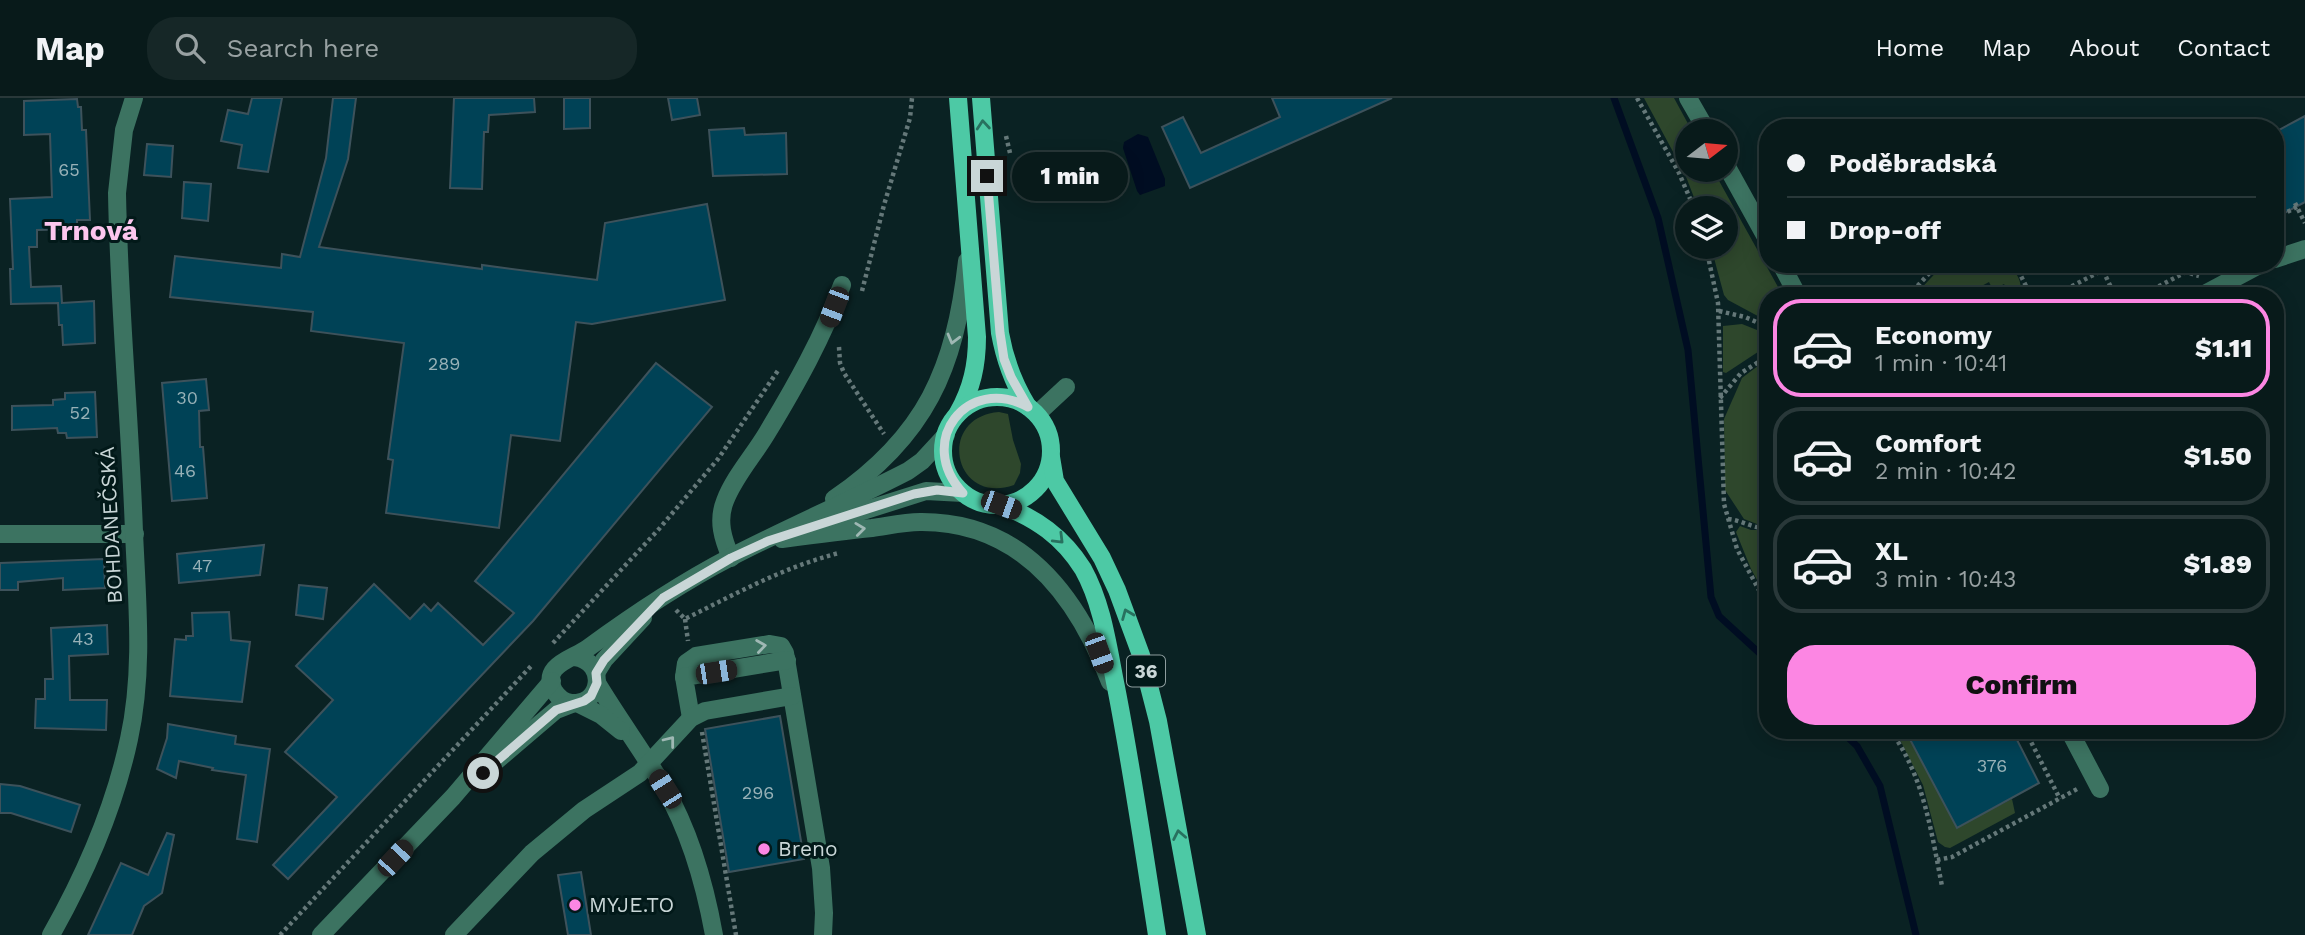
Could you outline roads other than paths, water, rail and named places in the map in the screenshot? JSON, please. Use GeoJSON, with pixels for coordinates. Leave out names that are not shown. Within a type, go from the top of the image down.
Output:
{"type":"FeatureCollection","features":[{"type":"Feature","properties":{"kind":"main road"},"geometry":{"type":"LineString","coordinates":[[958,98],[977,354],[971,387],[946,435],[943,448],[948,473],[963,493]]}},
{"type":"Feature","properties":{"kind":"main road","name":"36"},"geometry":{"type":"LineString","coordinates":[[981,98],[1004,359],[1011,377],[1049,434],[1055,481],[1102,558],[1141,655],[1158,721],[1197,935]]}},
{"type":"Feature","properties":{"kind":"main road"},"geometry":{"type":"LineString","coordinates":[[957,416],[967,407],[991,397],[1016,400],[1032,410]]}},
{"type":"Feature","properties":{"kind":"main road"},"geometry":{"type":"LineString","coordinates":[[1001,505],[1025,498],[1034,490],[1048,469],[1051,457]]}},
{"type":"Feature","properties":{"kind":"main road","name":"36"},"geometry":{"type":"LineString","coordinates":[[963,493],[987,504],[1001,505],[1020,512],[1051,531],[1073,555],[1091,587],[1104,626],[1157,935]]}},
{"type":"Feature","properties":{"kind":"street","name":"BOHDANEČSKÁ"},"geometry":{"type":"LineString","coordinates":[[51,935],[112,806],[130,737],[139,660],[117,193],[124,130],[134,98]]}},
{"type":"Feature","properties":{"kind":"street"},"geometry":{"type":"LineString","coordinates":[[1688,98],[1700,119]]}},
{"type":"Feature","properties":{"kind":"street"},"geometry":{"type":"LineString","coordinates":[[1735,182],[1759,225]]}},
{"type":"Feature","properties":{"kind":"street"},"geometry":{"type":"LineString","coordinates":[[768,541],[812,514],[869,472],[894,449],[930,401],[948,356],[963,295],[968,223]]}},
{"type":"Feature","properties":{"kind":"street"},"geometry":{"type":"LineString","coordinates":[[2284,256],[2305,249]]}},
{"type":"Feature","properties":{"kind":"street"},"geometry":{"type":"LineString","coordinates":[[2218,287],[2244,273]]}},
{"type":"Feature","properties":{"kind":"street"},"geometry":{"type":"LineString","coordinates":[[731,558],[722,533],[725,501],[826,328],[842,285]]}},
{"type":"Feature","properties":{"kind":"street"},"geometry":{"type":"LineString","coordinates":[[1032,410],[1066,387]]}},
{"type":"Feature","properties":{"kind":"street"},"geometry":{"type":"LineString","coordinates":[[321,935],[461,788],[551,681],[557,665],[565,659],[575,657],[634,614],[731,558],[908,471],[922,461],[946,435]]}},
{"type":"Feature","properties":{"kind":"street"},"geometry":{"type":"LineString","coordinates":[[768,541],[914,494],[937,490],[963,493]]}},
{"type":"Feature","properties":{"kind":"street"},"geometry":{"type":"LineString","coordinates":[[768,541],[917,522],[958,526],[999,539],[1035,563],[1062,591],[1099,653],[1119,707]]}},
{"type":"Feature","properties":{"kind":"street"},"geometry":{"type":"LineString","coordinates":[[0,534],[135,534]]}},
{"type":"Feature","properties":{"kind":"street"},"geometry":{"type":"LineString","coordinates":[[414,838],[542,721],[562,707],[591,696],[604,660],[663,598]]}},
{"type":"Feature","properties":{"kind":"street"},"geometry":{"type":"LineString","coordinates":[[695,715],[684,677],[685,663],[690,658],[770,644],[781,646],[787,660],[821,868],[823,935]]}},
{"type":"Feature","properties":{"kind":"street"},"geometry":{"type":"LineString","coordinates":[[575,657],[588,662],[665,789],[686,835],[715,935]]}},
{"type":"Feature","properties":{"kind":"street"},"geometry":{"type":"LineString","coordinates":[[684,677],[787,660]]}},
{"type":"Feature","properties":{"kind":"street"},"geometry":{"type":"LineString","coordinates":[[551,681],[560,698],[576,703],[611,722],[634,744],[650,765]]}},
{"type":"Feature","properties":{"kind":"street"},"geometry":{"type":"LineString","coordinates":[[454,935],[532,853],[563,826],[650,765],[695,715],[792,696]]}},
{"type":"Feature","properties":{"kind":"street"},"geometry":{"type":"LineString","coordinates":[[2075,739],[2098,784]]}},
{"type":"Feature","properties":{"kind":"water"},"geometry":{"type":"Polygon","coordinates":[[[1138,134],[1148,137],[1165,179],[1165,186],[1140,195],[1123,148],[1124,142],[1138,134]]]}},
{"type":"Feature","properties":{"kind":"waterway"},"geometry":{"type":"LineString","coordinates":[[1614,98],[1658,218],[1688,350],[1711,597],[1719,616],[1759,653]]}},
{"type":"Feature","properties":{"kind":"waterway"},"geometry":{"type":"LineString","coordinates":[[1850,739],[1857,746],[1880,786],[1916,935]]}},
{"type":"Feature","properties":{"kind":"place","name":"Breno"},"geometry":{"type":"Point","coordinates":[764,849]}},
{"type":"Feature","properties":{"kind":"place","name":"MYJE.TO"},"geometry":{"type":"Point","coordinates":[575,905]}},
{"type":"Feature","properties":{"kind":"district","name":"Trnová"},"geometry":{"type":"Point","coordinates":[91,230]}}]}
